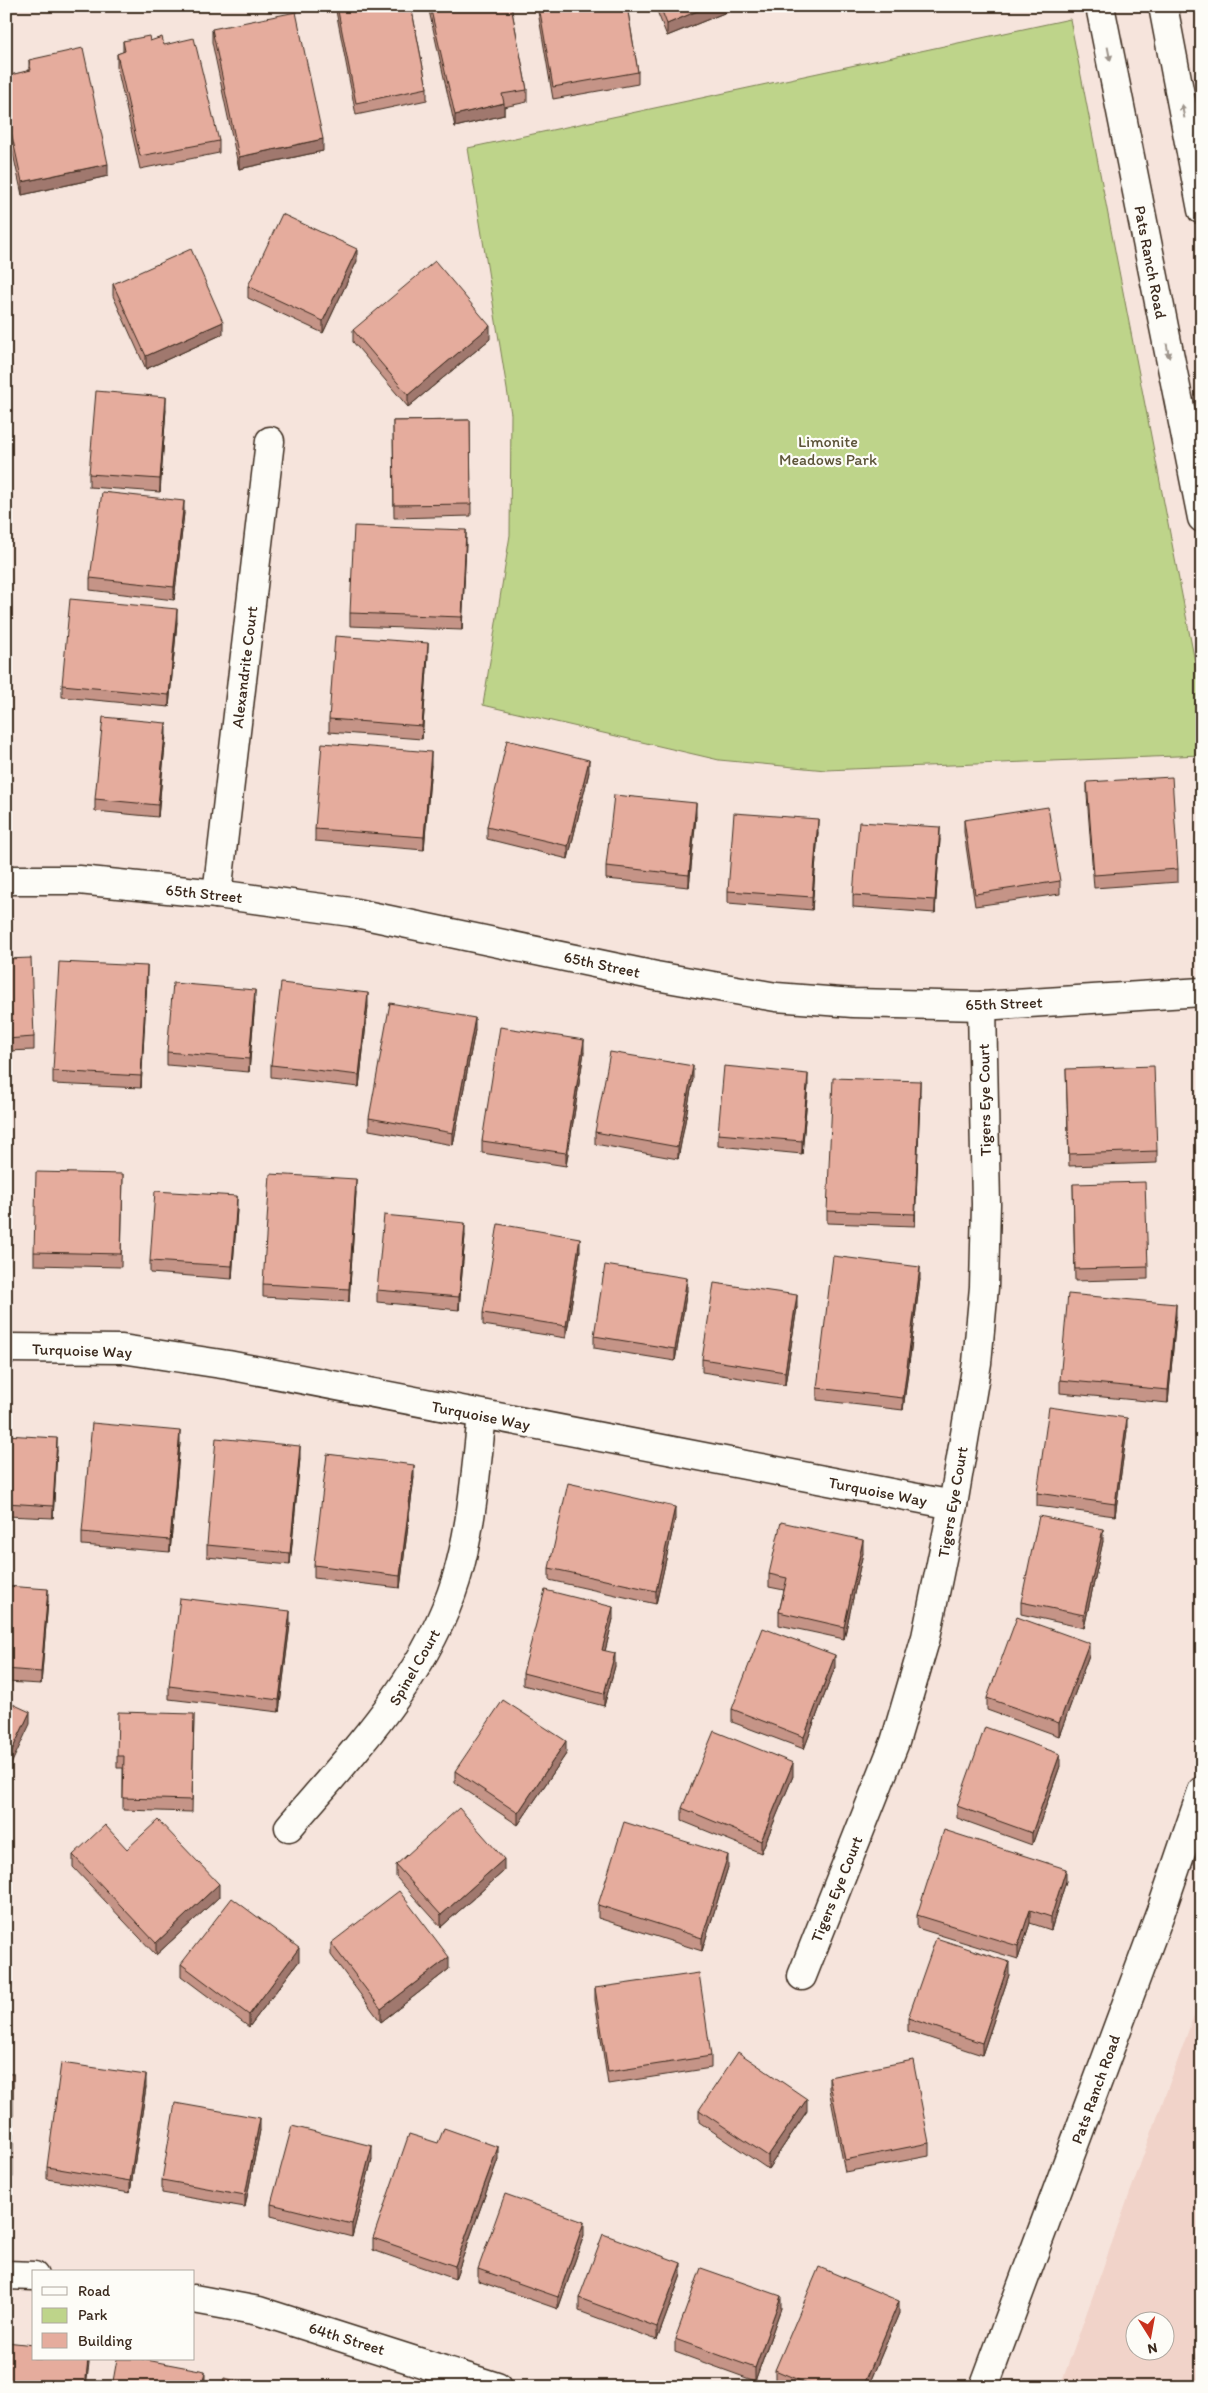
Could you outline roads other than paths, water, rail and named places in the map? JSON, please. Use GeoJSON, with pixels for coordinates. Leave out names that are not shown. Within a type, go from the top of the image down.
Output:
{"type":"FeatureCollection","features":[{"type":"Feature","properties":{"kind":"street","name":"Pats Ranch Road"},"geometry":{"type":"LineString","coordinates":[[1100,6],[1202,518]]}},
{"type":"Feature","properties":{"kind":"street"},"geometry":{"type":"LineString","coordinates":[[1163,6],[1202,210]]}},
{"type":"Feature","properties":{"kind":"street","name":"Alexandrite Court"},"geometry":{"type":"LineString","coordinates":[[217,894],[270,441]]}},
{"type":"Feature","properties":{"kind":"street","name":"65th Street"},"geometry":{"type":"LineString","coordinates":[[6,880],[79,880],[217,894],[351,912],[656,976],[776,997],[853,1003],[982,1006],[1202,992]]}},
{"type":"Feature","properties":{"kind":"street","name":"Tigers Eye Court"},"geometry":{"type":"LineString","coordinates":[[802,1976],[895,1742],[926,1637],[953,1505],[977,1363],[984,1287],[986,1204],[982,1006]]}},
{"type":"Feature","properties":{"kind":"street","name":"Turquoise Way"},"geometry":{"type":"LineString","coordinates":[[6,1348],[122,1349],[228,1365],[953,1505]]}},
{"type":"Feature","properties":{"kind":"street","name":"Spinel Court"},"geometry":{"type":"LineString","coordinates":[[290,1827],[388,1711],[433,1639],[456,1580],[470,1520],[482,1415]]}},
{"type":"Feature","properties":{"kind":"street","name":"Pats Ranch Road"},"geometry":{"type":"LineString","coordinates":[[984,2387],[1161,1911],[1202,1791]]}},
{"type":"Feature","properties":{"kind":"street"},"geometry":{"type":"LineString","coordinates":[[6,2274],[32,2276]]}},
{"type":"Feature","properties":{"kind":"street","name":"64th Street"},"geometry":{"type":"LineString","coordinates":[[195,2299],[260,2311],[497,2387]]}},
{"type":"Feature","properties":{"kind":"park label","name":"Limonite Meadows Park"},"geometry":{"type":"Point","coordinates":[828,450]}}]}
